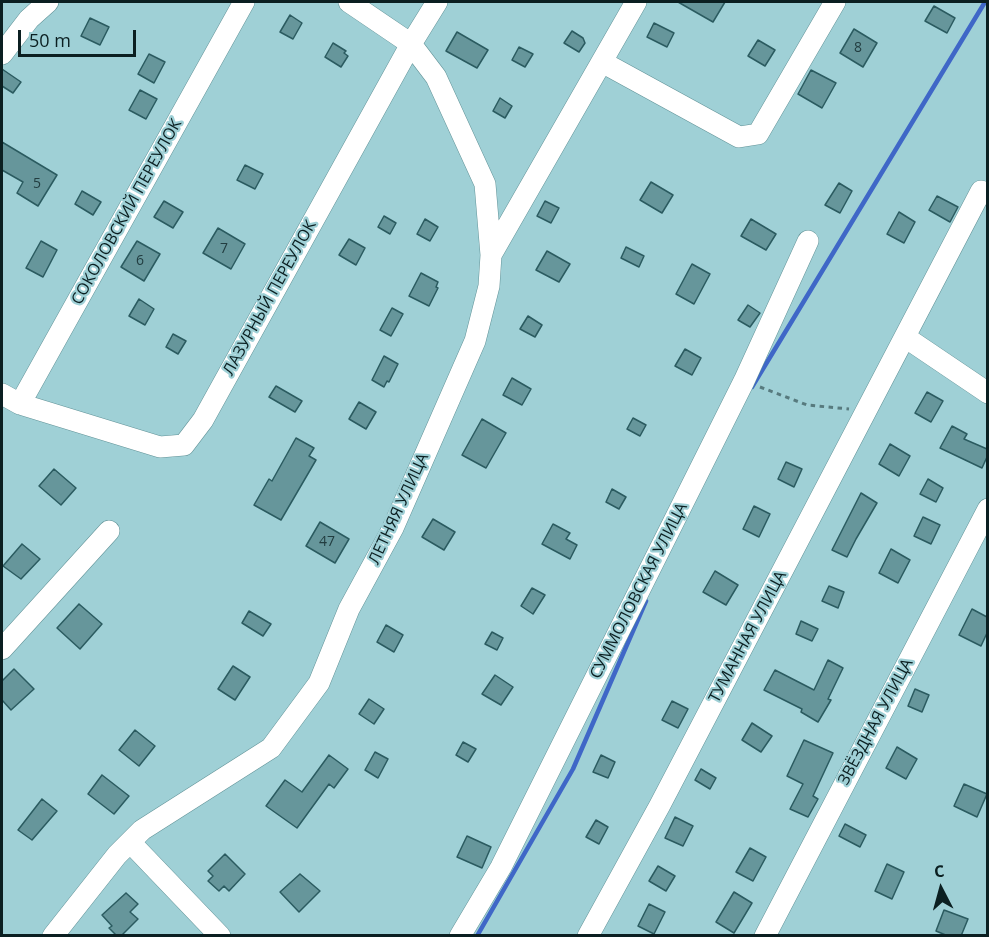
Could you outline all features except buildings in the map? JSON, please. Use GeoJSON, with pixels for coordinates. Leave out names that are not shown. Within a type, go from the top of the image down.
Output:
{"type":"FeatureCollection","features":[{"type":"Feature","properties":{"kind":"street"},"geometry":{"type":"LineString","coordinates":[[2,54],[29,19],[48,2]]}},
{"type":"Feature","properties":{"kind":"street","name":"СОКОЛОВСКИЙ ПЕРЕУЛОК"},"geometry":{"type":"LineString","coordinates":[[21,404],[244,2]]}},
{"type":"Feature","properties":{"kind":"street"},"geometry":{"type":"LineString","coordinates":[[349,2],[411,44],[436,77],[484,184],[491,255]]}},
{"type":"Feature","properties":{"kind":"street","name":"ЛАЗУРНЫЙ ПЕРЕУЛОК"},"geometry":{"type":"LineString","coordinates":[[21,404],[160,447],[184,445],[204,420],[411,44],[437,2]]}},
{"type":"Feature","properties":{"kind":"street","name":"ЛЕТНЯЯ УЛИЦА"},"geometry":{"type":"LineString","coordinates":[[53,936],[117,855],[142,830],[271,748],[319,683],[349,609],[393,528],[475,341],[489,286],[491,255],[636,2]]}},
{"type":"Feature","properties":{"kind":"street"},"geometry":{"type":"LineString","coordinates":[[602,62],[739,137],[758,134],[835,2]]}},
{"type":"Feature","properties":{"kind":"street","name":"ТУМАННАЯ УЛИЦА"},"geometry":{"type":"LineString","coordinates":[[588,936],[660,805],[981,191],[987,194]]}},
{"type":"Feature","properties":{"kind":"street","name":"СУММОЛОВСКАЯ УЛИЦА"},"geometry":{"type":"LineString","coordinates":[[460,936],[501,867],[734,402],[808,241]]}},
{"type":"Feature","properties":{"kind":"street"},"geometry":{"type":"LineString","coordinates":[[905,337],[987,393]]}},
{"type":"Feature","properties":{"kind":"street"},"geometry":{"type":"LineString","coordinates":[[2,394],[21,404]]}},
{"type":"Feature","properties":{"kind":"street","name":"ЗВЁЗДНАЯ УЛИЦА"},"geometry":{"type":"LineString","coordinates":[[765,936],[987,509]]}},
{"type":"Feature","properties":{"kind":"street"},"geometry":{"type":"LineString","coordinates":[[2,649],[109,531]]}},
{"type":"Feature","properties":{"kind":"street"},"geometry":{"type":"LineString","coordinates":[[130,842],[220,936]]}},
{"type":"Feature","properties":{"kind":"path"},"geometry":{"type":"LineString","coordinates":[[760,387],[807,405],[867,411]]}},
{"type":"Feature","properties":{"kind":"waterway"},"geometry":{"type":"LineString","coordinates":[[752,387],[985,2]]}},
{"type":"Feature","properties":{"kind":"waterway"},"geometry":{"type":"LineString","coordinates":[[477,936],[573,769],[646,601]]}}]}
